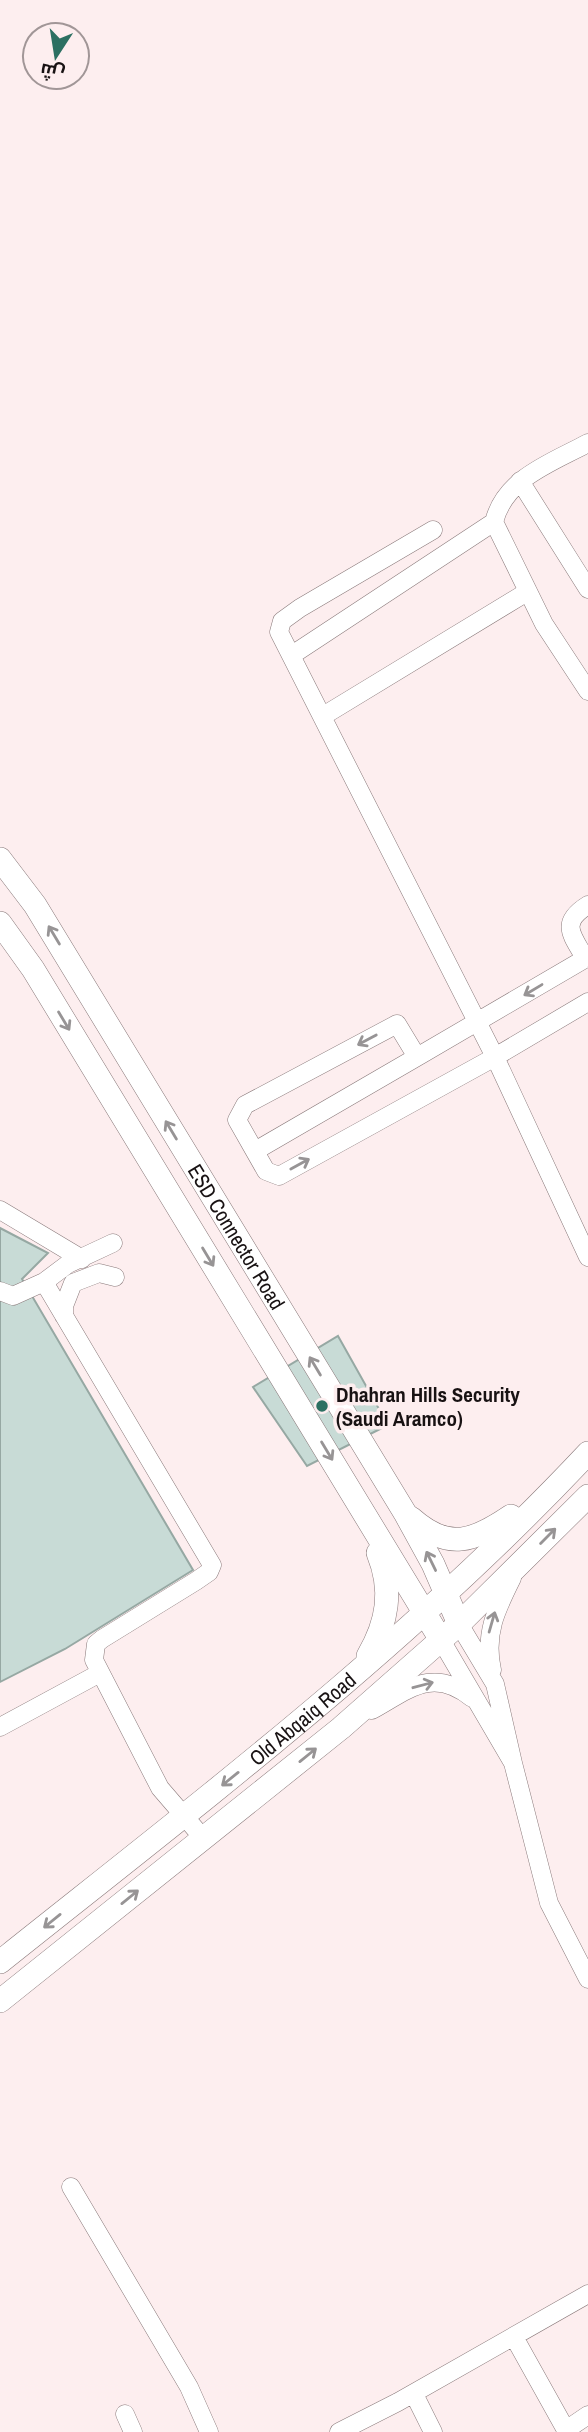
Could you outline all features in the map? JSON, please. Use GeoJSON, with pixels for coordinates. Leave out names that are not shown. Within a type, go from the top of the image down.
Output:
{"type":"FeatureCollection","features":[{"type":"Feature","properties":{"kind":"main road","name":"ESD Connector Road"},"geometry":{"type":"LineString","coordinates":[[0,859],[36,905],[405,1513],[433,1563],[459,1624]]}},
{"type":"Feature","properties":{"kind":"main road","name":"ESD Connector Road"},"geometry":{"type":"LineString","coordinates":[[0,923],[33,969],[442,1640]]}},
{"type":"Feature","properties":{"kind":"main road"},"geometry":{"type":"LineString","coordinates":[[184,1216],[213,1199]]}},
{"type":"Feature","properties":{"kind":"main road","name":"Old Abqaiq Road"},"geometry":{"type":"LineString","coordinates":[[0,1962],[349,1681],[445,1593],[588,1453]]}},
{"type":"Feature","properties":{"kind":"main road"},"geometry":{"type":"LineString","coordinates":[[405,1513],[426,1531],[443,1538],[474,1538],[560,1483]]}},
{"type":"Feature","properties":{"kind":"main road","name":"Old Abqaiq Road"},"geometry":{"type":"LineString","coordinates":[[0,2001],[341,1728],[442,1640],[588,1496]]}},
{"type":"Feature","properties":{"kind":"main road"},"geometry":{"type":"LineString","coordinates":[[349,1681],[378,1638],[384,1623],[387,1600],[386,1573],[357,1501]]}},
{"type":"Feature","properties":{"kind":"street"},"geometry":{"type":"LineString","coordinates":[[292,655],[494,522],[505,495],[520,481],[588,443]]}},
{"type":"Feature","properties":{"kind":"street"},"geometry":{"type":"LineString","coordinates":[[520,481],[588,589]]}},
{"type":"Feature","properties":{"kind":"street"},"geometry":{"type":"LineString","coordinates":[[494,522],[544,624],[588,691]]}},
{"type":"Feature","properties":{"kind":"street"},"geometry":{"type":"LineString","coordinates":[[433,530],[300,608],[282,621],[279,632],[495,1057],[588,1257]]}},
{"type":"Feature","properties":{"kind":"street"},"geometry":{"type":"LineString","coordinates":[[323,716],[527,592]]}},
{"type":"Feature","properties":{"kind":"street"},"geometry":{"type":"LineString","coordinates":[[255,1151],[587,958],[569,931],[571,921],[588,905]]}},
{"type":"Feature","properties":{"kind":"street"},"geometry":{"type":"LineString","coordinates":[[417,1057],[397,1024],[245,1105],[237,1120],[266,1171],[279,1175],[495,1057],[588,1002]]}},
{"type":"Feature","properties":{"kind":"street"},"geometry":{"type":"LineString","coordinates":[[0,1210],[75,1261]]}},
{"type":"Feature","properties":{"kind":"street"},"geometry":{"type":"LineString","coordinates":[[0,1220],[75,1261]]}},
{"type":"Feature","properties":{"kind":"street"},"geometry":{"type":"LineString","coordinates":[[0,1276],[4,1291],[44,1282],[75,1261],[113,1243],[110,1262],[115,1277],[99,1273],[73,1283],[64,1306],[64,1316]]}},
{"type":"Feature","properties":{"kind":"street"},"geometry":{"type":"LineString","coordinates":[[44,1282],[212,1565],[209,1573],[96,1644],[94,1660],[160,1788],[203,1839]]}},
{"type":"Feature","properties":{"kind":"street"},"geometry":{"type":"LineString","coordinates":[[518,1565],[490,1625],[488,1651],[549,1903],[588,1979]]}},
{"type":"Feature","properties":{"kind":"street"},"geometry":{"type":"LineString","coordinates":[[459,1624],[495,1684]]}},
{"type":"Feature","properties":{"kind":"street"},"geometry":{"type":"LineString","coordinates":[[442,1640],[513,1763]]}},
{"type":"Feature","properties":{"kind":"street"},"geometry":{"type":"LineString","coordinates":[[0,1727],[100,1673]]}},
{"type":"Feature","properties":{"kind":"street"},"geometry":{"type":"LineString","coordinates":[[341,1728],[418,1684],[432,1681],[455,1686],[478,1703]]}},
{"type":"Feature","properties":{"kind":"street"},"geometry":{"type":"LineString","coordinates":[[71,2187],[189,2387],[209,2432]]}},
{"type":"Feature","properties":{"kind":"street"},"geometry":{"type":"LineString","coordinates":[[338,2432],[373,2424],[414,2394],[588,2294]]}},
{"type":"Feature","properties":{"kind":"street"},"geometry":{"type":"LineString","coordinates":[[514,2337],[566,2431],[588,2414]]}},
{"type":"Feature","properties":{"kind":"street"},"geometry":{"type":"LineString","coordinates":[[414,2394],[433,2432]]}},
{"type":"Feature","properties":{"kind":"street"},"geometry":{"type":"LineString","coordinates":[[125,2414],[133,2432]]}},
{"type":"Feature","properties":{"kind":"building"},"geometry":{"type":"Polygon","coordinates":[[[0,1228],[48,1253],[22,1279],[193,1570],[65,1649],[0,1682],[0,1228]]]}},
{"type":"Feature","properties":{"kind":"building","name":"Dhahran Hills Security (Saudi Aramco)"},"geometry":{"type":"Polygon","coordinates":[[[338,1336],[388,1425],[307,1466],[253,1387],[338,1336]]]}},
{"type":"Feature","properties":{"kind":"place","name":"Dhahran Hills Security (Saudi Aramco)"},"geometry":{"type":"Point","coordinates":[322,1406]}}]}
